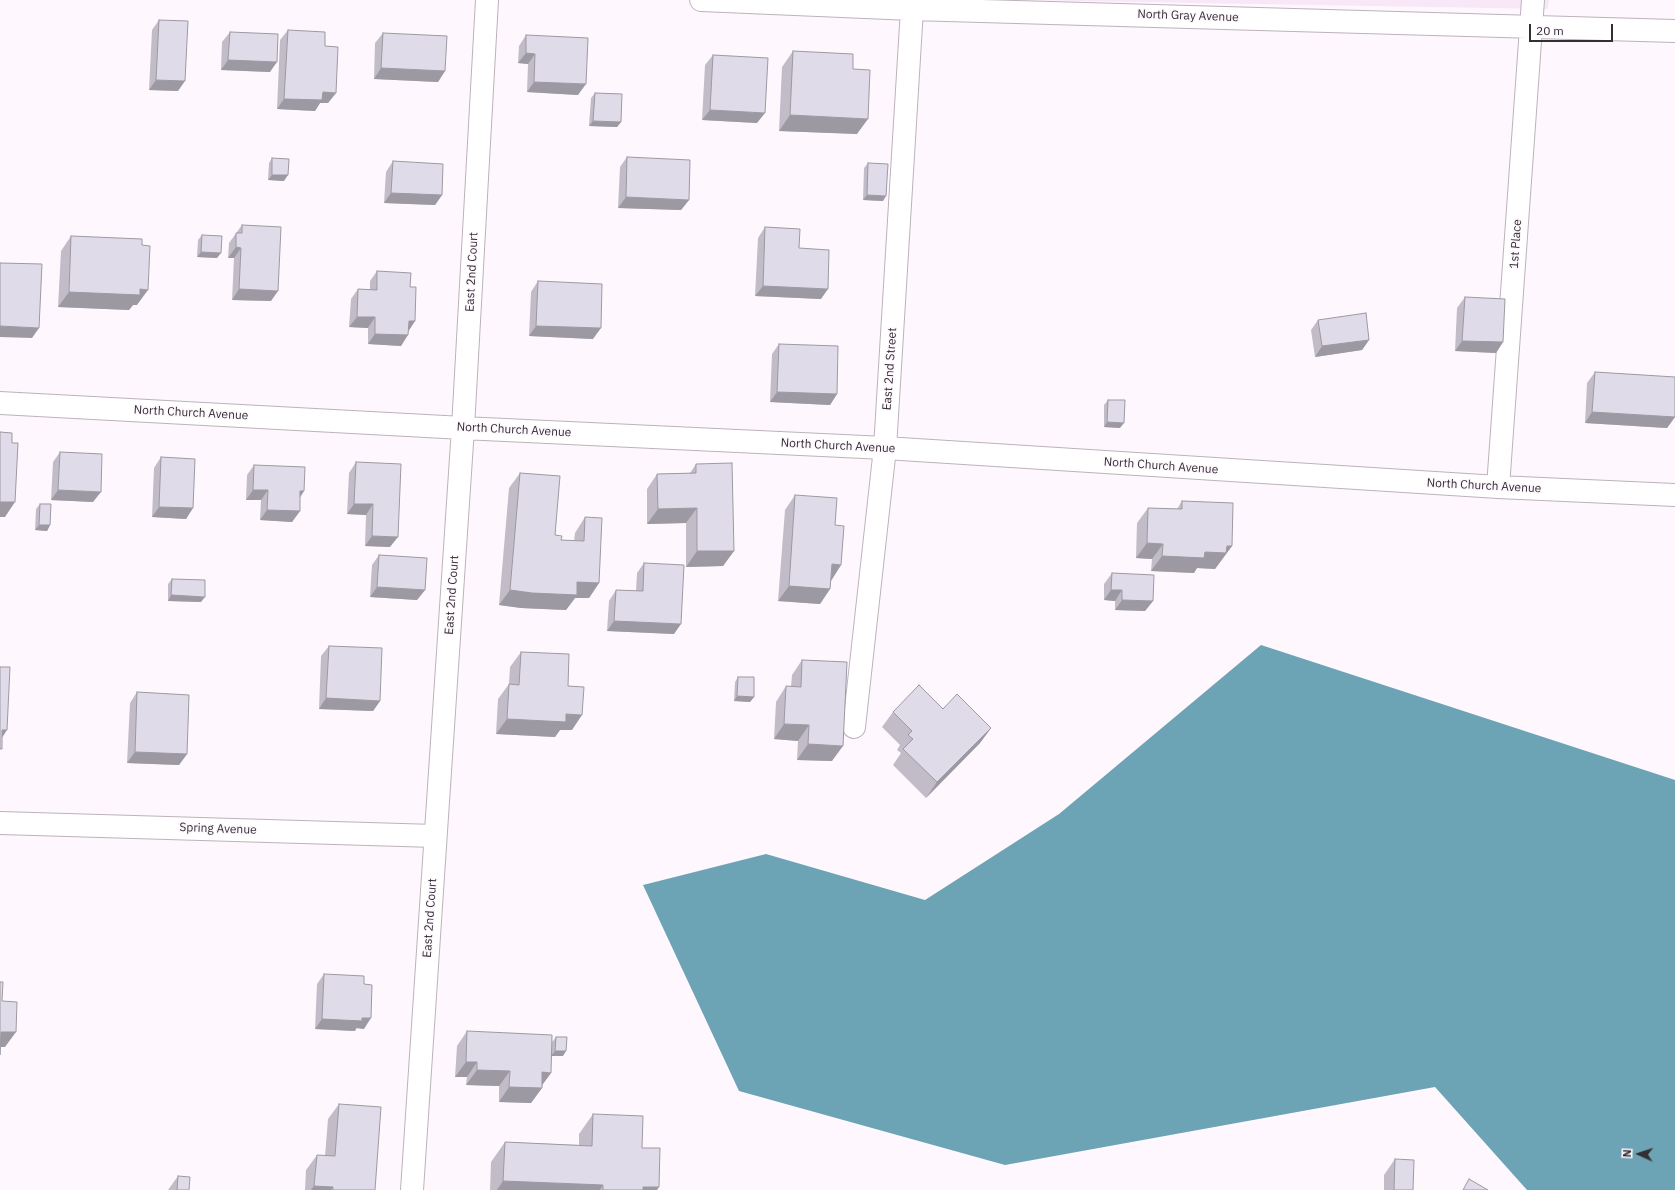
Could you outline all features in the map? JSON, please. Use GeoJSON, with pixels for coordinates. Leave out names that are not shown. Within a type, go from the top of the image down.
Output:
{"type":"FeatureCollection","features":[{"type":"Feature","properties":{"kind":"street","name":"East 2nd Court"},"geometry":{"type":"LineString","coordinates":[[412,1190],[463,428],[487,0]]}},
{"type":"Feature","properties":{"kind":"street","name":"North Gray Avenue"},"geometry":{"type":"LineString","coordinates":[[700,0],[912,9],[1675,31]]}},
{"type":"Feature","properties":{"kind":"street","name":"1st Place"},"geometry":{"type":"LineString","coordinates":[[1498,487],[1534,0]]}},
{"type":"Feature","properties":{"kind":"street","name":"East 2nd Street"},"geometry":{"type":"LineString","coordinates":[[854,727],[885,448],[912,9]]}},
{"type":"Feature","properties":{"kind":"street","name":"North Church Avenue"},"geometry":{"type":"LineString","coordinates":[[0,403],[463,428],[885,448],[1498,487],[1675,495]]}},
{"type":"Feature","properties":{"kind":"street","name":"Spring Avenue"},"geometry":{"type":"LineString","coordinates":[[0,823],[435,836]]}},
{"type":"Feature","properties":{"kind":"shaded area"},"geometry":{"type":"Polygon","coordinates":[[[1021,0],[1549,0],[1548,9],[1021,0]]]}},
{"type":"Feature","properties":{"kind":"water"},"geometry":{"type":"Polygon","coordinates":[[[1261,645],[1675,780],[1675,1190],[1527,1190],[1435,1087],[1005,1165],[739,1091],[643,885],[766,854],[925,900],[1059,814],[1261,645]]]}},
{"type":"Feature","properties":{"kind":"building"},"geometry":{"type":"Polygon","coordinates":[[[159,20],[188,21],[185,81],[156,80],[159,20]]]}},
{"type":"Feature","properties":{"kind":"building"},"geometry":{"type":"Polygon","coordinates":[[[288,30],[325,32],[325,46],[338,47],[336,93],[323,92],[322,100],[284,99],[288,30]]]}},
{"type":"Feature","properties":{"kind":"building"},"geometry":{"type":"Polygon","coordinates":[[[230,32],[278,34],[277,62],[228,60],[230,32]]]}},
{"type":"Feature","properties":{"kind":"building"},"geometry":{"type":"Polygon","coordinates":[[[383,33],[447,36],[445,71],[381,68],[383,33]]]}},
{"type":"Feature","properties":{"kind":"building"},"geometry":{"type":"Polygon","coordinates":[[[526,35],[588,38],[586,84],[534,82],[535,54],[526,53],[526,35]]]}},
{"type":"Feature","properties":{"kind":"building"},"geometry":{"type":"Polygon","coordinates":[[[793,51],[853,54],[853,69],[870,70],[868,119],[790,115],[793,51]]]}},
{"type":"Feature","properties":{"kind":"building"},"geometry":{"type":"Polygon","coordinates":[[[713,55],[768,58],[765,113],[710,110],[713,55]]]}},
{"type":"Feature","properties":{"kind":"building"},"geometry":{"type":"Polygon","coordinates":[[[595,93],[622,94],[621,122],[593,121],[595,93]]]}},
{"type":"Feature","properties":{"kind":"building"},"geometry":{"type":"Polygon","coordinates":[[[627,157],[690,160],[689,200],[626,197],[627,157]]]}},
{"type":"Feature","properties":{"kind":"building"},"geometry":{"type":"Polygon","coordinates":[[[272,158],[289,159],[288,175],[272,175],[272,158]]]}},
{"type":"Feature","properties":{"kind":"building"},"geometry":{"type":"Polygon","coordinates":[[[393,161],[443,164],[442,195],[391,193],[393,161]]]}},
{"type":"Feature","properties":{"kind":"building"},"geometry":{"type":"Polygon","coordinates":[[[868,163],[888,164],[886,196],[867,195],[868,163]]]}},
{"type":"Feature","properties":{"kind":"building"},"geometry":{"type":"Polygon","coordinates":[[[242,225],[281,227],[278,291],[239,289],[241,248],[236,247],[236,233],[242,233],[242,225]]]}},
{"type":"Feature","properties":{"kind":"building"},"geometry":{"type":"Polygon","coordinates":[[[765,227],[800,229],[799,248],[829,250],[828,289],[763,286],[765,227]]]}},
{"type":"Feature","properties":{"kind":"building"},"geometry":{"type":"Polygon","coordinates":[[[202,235],[222,236],[221,253],[201,252],[202,235]]]}},
{"type":"Feature","properties":{"kind":"building"},"geometry":{"type":"Polygon","coordinates":[[[71,236],[142,239],[142,245],[150,246],[148,290],[140,289],[140,295],[69,292],[71,236]]]}},
{"type":"Feature","properties":{"kind":"building"},"geometry":{"type":"Polygon","coordinates":[[[0,263],[42,264],[39,328],[0,326],[0,263]]]}},
{"type":"Feature","properties":{"kind":"building"},"geometry":{"type":"Polygon","coordinates":[[[377,271],[411,273],[410,287],[416,287],[415,321],[409,321],[408,335],[375,334],[375,317],[357,317],[358,289],[377,290],[377,271]]]}},
{"type":"Feature","properties":{"kind":"building"},"geometry":{"type":"Polygon","coordinates":[[[538,281],[602,284],[601,328],[536,326],[538,281]]]}},
{"type":"Feature","properties":{"kind":"building"},"geometry":{"type":"Polygon","coordinates":[[[1465,297],[1505,299],[1503,342],[1462,341],[1465,297]]]}},
{"type":"Feature","properties":{"kind":"building"},"geometry":{"type":"Polygon","coordinates":[[[1366,313],[1369,340],[1322,346],[1318,320],[1366,313]]]}},
{"type":"Feature","properties":{"kind":"building"},"geometry":{"type":"Polygon","coordinates":[[[779,344],[838,346],[837,394],[777,392],[779,344]]]}},
{"type":"Feature","properties":{"kind":"building"},"geometry":{"type":"Polygon","coordinates":[[[1595,372],[1675,377],[1675,417],[1592,412],[1595,372]]]}},
{"type":"Feature","properties":{"kind":"building"},"geometry":{"type":"Polygon","coordinates":[[[1108,400],[1125,400],[1124,423],[1107,422],[1108,400]]]}},
{"type":"Feature","properties":{"kind":"building"},"geometry":{"type":"Polygon","coordinates":[[[0,432],[12,433],[12,443],[18,443],[15,502],[0,502],[0,432]]]}},
{"type":"Feature","properties":{"kind":"building"},"geometry":{"type":"Polygon","coordinates":[[[60,452],[102,454],[101,492],[58,490],[60,452]]]}},
{"type":"Feature","properties":{"kind":"building"},"geometry":{"type":"Polygon","coordinates":[[[161,457],[195,459],[193,508],[159,507],[161,457]]]}},
{"type":"Feature","properties":{"kind":"building"},"geometry":{"type":"Polygon","coordinates":[[[356,462],[401,464],[398,537],[372,536],[373,504],[354,504],[356,462]]]}},
{"type":"Feature","properties":{"kind":"building"},"geometry":{"type":"Polygon","coordinates":[[[732,463],[734,551],[697,551],[697,508],[658,509],[657,474],[696,473],[696,464],[732,463]]]}},
{"type":"Feature","properties":{"kind":"building"},"geometry":{"type":"Polygon","coordinates":[[[254,465],[305,467],[304,491],[300,491],[300,511],[267,510],[268,490],[253,490],[254,465]]]}},
{"type":"Feature","properties":{"kind":"building"},"geometry":{"type":"Polygon","coordinates":[[[520,473],[560,476],[555,535],[562,536],[561,540],[584,541],[585,517],[602,518],[599,583],[577,582],[577,595],[532,593],[510,590],[520,473]]]}},
{"type":"Feature","properties":{"kind":"building"},"geometry":{"type":"Polygon","coordinates":[[[795,495],[837,498],[835,525],[844,526],[841,565],[832,564],[830,589],[789,586],[795,495]]]}},
{"type":"Feature","properties":{"kind":"building"},"geometry":{"type":"Polygon","coordinates":[[[1182,501],[1233,503],[1232,546],[1227,546],[1226,553],[1205,552],[1204,558],[1162,556],[1163,544],[1147,543],[1148,508],[1182,509],[1182,501]]]}},
{"type":"Feature","properties":{"kind":"building"},"geometry":{"type":"Polygon","coordinates":[[[40,504],[51,504],[50,525],[39,525],[40,504]]]}},
{"type":"Feature","properties":{"kind":"building"},"geometry":{"type":"Polygon","coordinates":[[[379,555],[427,558],[425,590],[377,587],[379,555]]]}},
{"type":"Feature","properties":{"kind":"building"},"geometry":{"type":"Polygon","coordinates":[[[644,563],[684,565],[681,624],[614,621],[616,590],[643,591],[644,563]]]}},
{"type":"Feature","properties":{"kind":"building"},"geometry":{"type":"Polygon","coordinates":[[[1112,573],[1154,575],[1153,601],[1122,600],[1122,590],[1111,590],[1112,573]]]}},
{"type":"Feature","properties":{"kind":"building"},"geometry":{"type":"Polygon","coordinates":[[[172,579],[205,580],[205,597],[171,595],[172,579]]]}},
{"type":"Feature","properties":{"kind":"building"},"geometry":{"type":"Polygon","coordinates":[[[329,646],[382,648],[380,701],[326,698],[329,646]]]}},
{"type":"Feature","properties":{"kind":"building"},"geometry":{"type":"Polygon","coordinates":[[[521,652],[569,654],[568,686],[584,687],[582,715],[566,714],[566,722],[507,719],[509,684],[519,685],[521,652]]]}},
{"type":"Feature","properties":{"kind":"building"},"geometry":{"type":"Polygon","coordinates":[[[802,660],[847,662],[843,746],[808,744],[809,725],[784,724],[786,686],[801,687],[802,660]]]}},
{"type":"Feature","properties":{"kind":"building"},"geometry":{"type":"Polygon","coordinates":[[[0,667],[10,667],[7,730],[2,730],[2,749],[0,749],[0,667]]]}},
{"type":"Feature","properties":{"kind":"building"},"geometry":{"type":"Polygon","coordinates":[[[738,677],[754,677],[754,697],[737,696],[738,677]]]}},
{"type":"Feature","properties":{"kind":"building"},"geometry":{"type":"Polygon","coordinates":[[[919,685],[943,709],[957,694],[991,728],[937,782],[903,749],[913,739],[908,735],[912,731],[893,712],[919,685]]]}},
{"type":"Feature","properties":{"kind":"building"},"geometry":{"type":"Polygon","coordinates":[[[137,692],[189,695],[187,754],[135,752],[137,692]]]}},
{"type":"Feature","properties":{"kind":"building"},"geometry":{"type":"Polygon","coordinates":[[[324,974],[364,976],[364,984],[372,985],[371,1018],[362,1018],[362,1021],[322,1019],[324,974]]]}},
{"type":"Feature","properties":{"kind":"building"},"geometry":{"type":"Polygon","coordinates":[[[0,982],[3,982],[2,1001],[17,1002],[16,1032],[1,1032],[0,1055],[0,982]]]}},
{"type":"Feature","properties":{"kind":"building"},"geometry":{"type":"Polygon","coordinates":[[[467,1031],[552,1035],[551,1073],[542,1072],[542,1088],[509,1087],[510,1071],[477,1070],[477,1062],[466,1062],[467,1031]]]}},
{"type":"Feature","properties":{"kind":"building"},"geometry":{"type":"Polygon","coordinates":[[[556,1037],[567,1037],[566,1051],[555,1051],[556,1037]]]}},
{"type":"Feature","properties":{"kind":"building"},"geometry":{"type":"Polygon","coordinates":[[[339,1104],[381,1107],[375,1190],[333,1190],[333,1187],[314,1186],[317,1155],[335,1156],[339,1104]]]}},
{"type":"Feature","properties":{"kind":"building"},"geometry":{"type":"Polygon","coordinates":[[[593,1114],[643,1116],[642,1148],[660,1148],[659,1187],[643,1187],[643,1190],[603,1190],[603,1185],[503,1181],[505,1142],[592,1146],[593,1114]]]}},
{"type":"Feature","properties":{"kind":"building"},"geometry":{"type":"Polygon","coordinates":[[[1395,1159],[1414,1160],[1413,1190],[1394,1190],[1395,1159]]]}},
{"type":"Feature","properties":{"kind":"building"},"geometry":{"type":"Polygon","coordinates":[[[178,1176],[190,1177],[189,1190],[177,1190],[178,1176]]]}},
{"type":"Feature","properties":{"kind":"building"},"geometry":{"type":"Polygon","coordinates":[[[1469,1179],[1488,1190],[1463,1190],[1469,1179]]]}}]}
